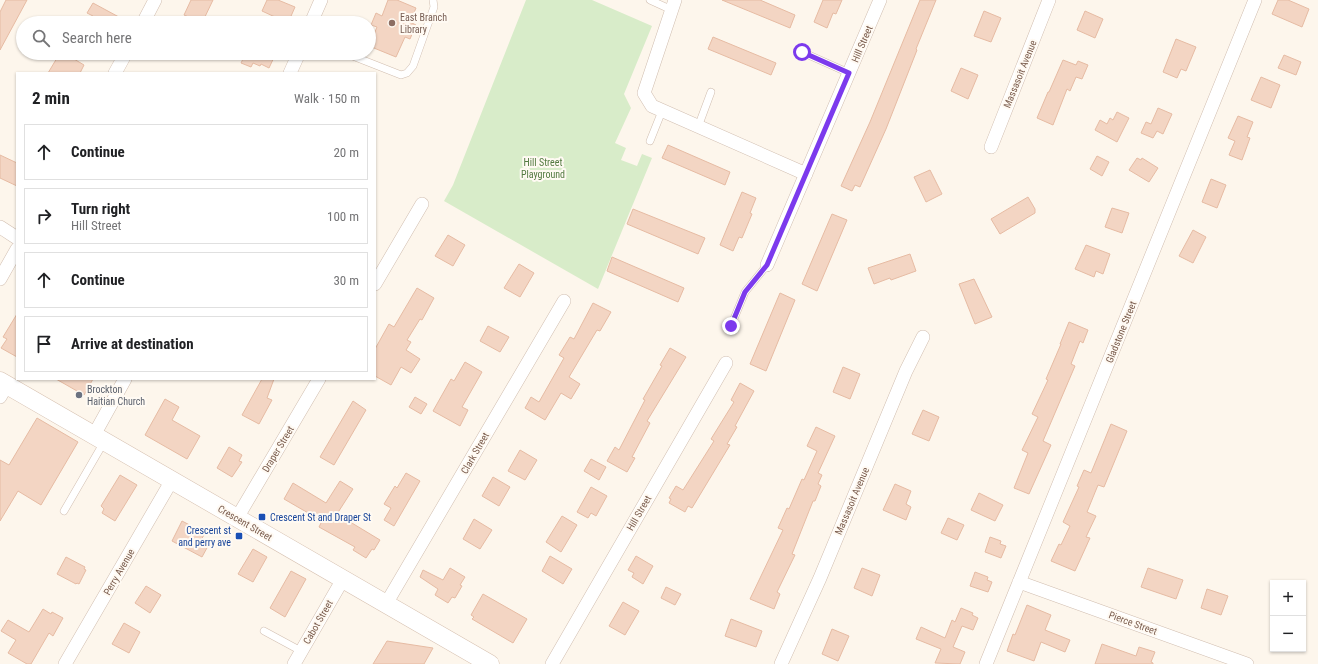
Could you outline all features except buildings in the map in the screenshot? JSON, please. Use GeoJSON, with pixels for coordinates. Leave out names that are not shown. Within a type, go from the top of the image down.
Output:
{"type":"FeatureCollection","features":[{"type":"Feature","properties":{"kind":"main road","name":"Crescent Street"},"geometry":{"type":"LineString","coordinates":[[2,388],[99,438],[485,663]]}},
{"type":"Feature","properties":{"kind":"street"},"geometry":{"type":"LineString","coordinates":[[146,16],[155,0]]}},
{"type":"Feature","properties":{"kind":"street"},"geometry":{"type":"LineString","coordinates":[[314,16],[321,0]]}},
{"type":"Feature","properties":{"kind":"street","name":"Hill Street"},"geometry":{"type":"LineString","coordinates":[[767,265],[880,0]]}},
{"type":"Feature","properties":{"kind":"street","name":"Massasoit Avenue"},"geometry":{"type":"LineString","coordinates":[[992,147],[1050,0]]}},
{"type":"Feature","properties":{"kind":"street","name":"Gladstone Street"},"geometry":{"type":"LineString","coordinates":[[986,664],[1255,0]]}},
{"type":"Feature","properties":{"kind":"street"},"geometry":{"type":"LineString","coordinates":[[674,5],[644,93],[652,106],[806,174]]}},
{"type":"Feature","properties":{"kind":"street"},"geometry":{"type":"LineString","coordinates":[[116,72],[122,60]]}},
{"type":"Feature","properties":{"kind":"street"},"geometry":{"type":"LineString","coordinates":[[290,72],[296,60]]}},
{"type":"Feature","properties":{"kind":"street"},"geometry":{"type":"LineString","coordinates":[[376,282],[422,204]]}},
{"type":"Feature","properties":{"kind":"street"},"geometry":{"type":"LineString","coordinates":[[0,227],[16,237]]}},
{"type":"Feature","properties":{"kind":"street"},"geometry":{"type":"LineString","coordinates":[[0,279],[16,251]]}},
{"type":"Feature","properties":{"kind":"street","name":"Clark Street"},"geometry":{"type":"LineString","coordinates":[[386,604],[564,301]]}},
{"type":"Feature","properties":{"kind":"street","name":"Massasoit Avenue"},"geometry":{"type":"LineString","coordinates":[[781,664],[820,578],[906,371],[923,337]]}},
{"type":"Feature","properties":{"kind":"street","name":"Hill Street"},"geometry":{"type":"LineString","coordinates":[[552,664],[726,363]]}},
{"type":"Feature","properties":{"kind":"street"},"geometry":{"type":"LineString","coordinates":[[99,438],[125,380]]}},
{"type":"Feature","properties":{"kind":"street","name":"Draper Street"},"geometry":{"type":"LineString","coordinates":[[237,518],[318,380]]}},
{"type":"Feature","properties":{"kind":"street","name":"Perry Avenue"},"geometry":{"type":"LineString","coordinates":[[65,664],[172,480]]}},
{"type":"Feature","properties":{"kind":"street","name":"Cabot Street"},"geometry":{"type":"LineString","coordinates":[[294,664],[343,579]]}},
{"type":"Feature","properties":{"kind":"street","name":"Pierce Street"},"geometry":{"type":"LineString","coordinates":[[1019,582],[1247,664]]}},
{"type":"Feature","properties":{"kind":"lane"},"geometry":{"type":"LineString","coordinates":[[364,60],[401,74],[407,73],[413,66],[434,7],[433,0]]}},
{"type":"Feature","properties":{"kind":"lane"},"geometry":{"type":"LineString","coordinates":[[650,0],[674,5]]}},
{"type":"Feature","properties":{"kind":"lane"},"geometry":{"type":"LineString","coordinates":[[802,52],[849,73]]}},
{"type":"Feature","properties":{"kind":"lane"},"geometry":{"type":"LineString","coordinates":[[698,127],[711,92]]}},
{"type":"Feature","properties":{"kind":"lane"},"geometry":{"type":"LineString","coordinates":[[650,141],[662,111]]}},
{"type":"Feature","properties":{"kind":"lane"},"geometry":{"type":"LineString","coordinates":[[731,326],[745,292],[767,265]]}},
{"type":"Feature","properties":{"kind":"lane"},"geometry":{"type":"LineString","coordinates":[[64,511],[99,438]]}},
{"type":"Feature","properties":{"kind":"lane"},"geometry":{"type":"LineString","coordinates":[[264,631],[302,651]]}},
{"type":"Feature","properties":{"kind":"green space","name":"Hill Street Playground"},"geometry":{"type":"Polygon","coordinates":[[[526,0],[592,0],[652,26],[624,94],[631,108],[615,143],[626,148],[621,160],[637,166],[642,154],[652,158],[598,289],[444,201],[453,185],[526,0]]]}},
{"type":"Feature","properties":{"kind":"place","name":"East Branch Library"},"geometry":{"type":"Point","coordinates":[392,23]}},
{"type":"Feature","properties":{"kind":"place","name":"Brockton Haitian Church"},"geometry":{"type":"Point","coordinates":[79,395]}},
{"type":"Feature","properties":{"kind":"place","name":"Crescent St and Draper St"},"geometry":{"type":"Point","coordinates":[262,517]}},
{"type":"Feature","properties":{"kind":"place","name":"Crescent st and perry ave"},"geometry":{"type":"Point","coordinates":[239,536]}},
{"type":"Feature","properties":{"kind":"route"},"geometry":{"type":"LineString","coordinates":[[731,326],[745,292],[767,265],[849,73],[802,52]]}}]}
